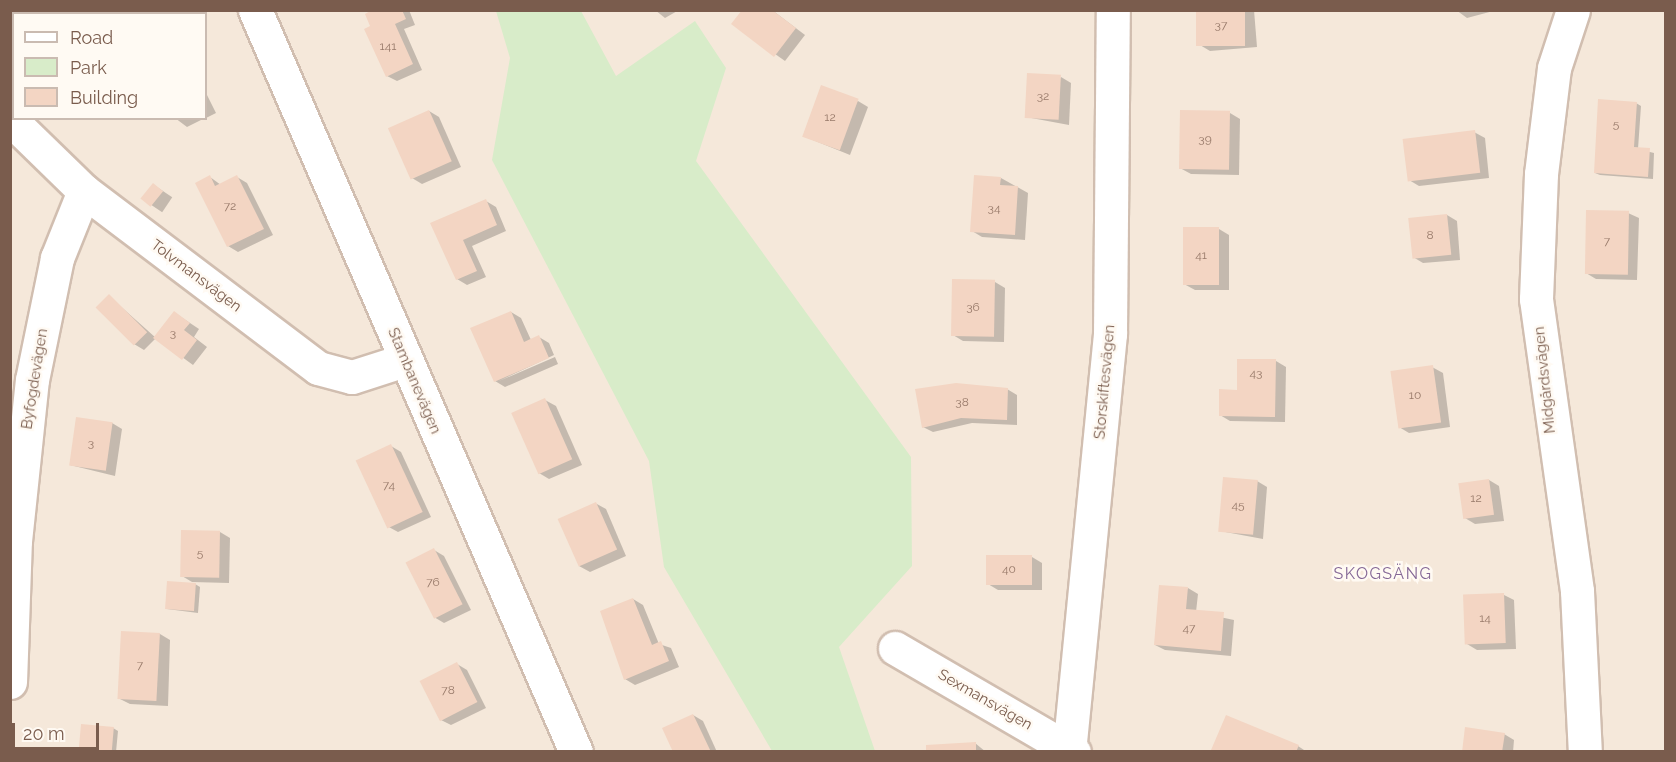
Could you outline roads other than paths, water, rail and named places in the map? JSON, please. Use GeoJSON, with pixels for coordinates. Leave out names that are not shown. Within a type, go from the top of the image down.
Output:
{"type":"FeatureCollection","features":[{"type":"Feature","properties":{"kind":"street","name":"Stambanevägen"},"geometry":{"type":"LineString","coordinates":[[255,10],[576,752]]}},
{"type":"Feature","properties":{"kind":"street","name":"Storskiftesvägen"},"geometry":{"type":"LineString","coordinates":[[1071,750],[1110,334],[1113,10]]}},
{"type":"Feature","properties":{"kind":"street","name":"Midgårdsvägen"},"geometry":{"type":"LineString","coordinates":[[1573,10],[1554,68],[1541,174],[1536,299],[1577,591],[1586,752]]}},
{"type":"Feature","properties":{"kind":"street","name":"Tolvmansvägen"},"geometry":{"type":"LineString","coordinates":[[10,119],[84,191],[318,368],[352,377],[405,360]]}},
{"type":"Feature","properties":{"kind":"street","name":"Byfogdevägen"},"geometry":{"type":"LineString","coordinates":[[10,682],[15,541],[32,380],[57,258],[84,191]]}},
{"type":"Feature","properties":{"kind":"street","name":"Sexmansvägen"},"geometry":{"type":"LineString","coordinates":[[895,648],[1071,750]]}},
{"type":"Feature","properties":{"kind":"district","name":"SKOGSÄNG"},"geometry":{"type":"Point","coordinates":[1383,574]}}]}
